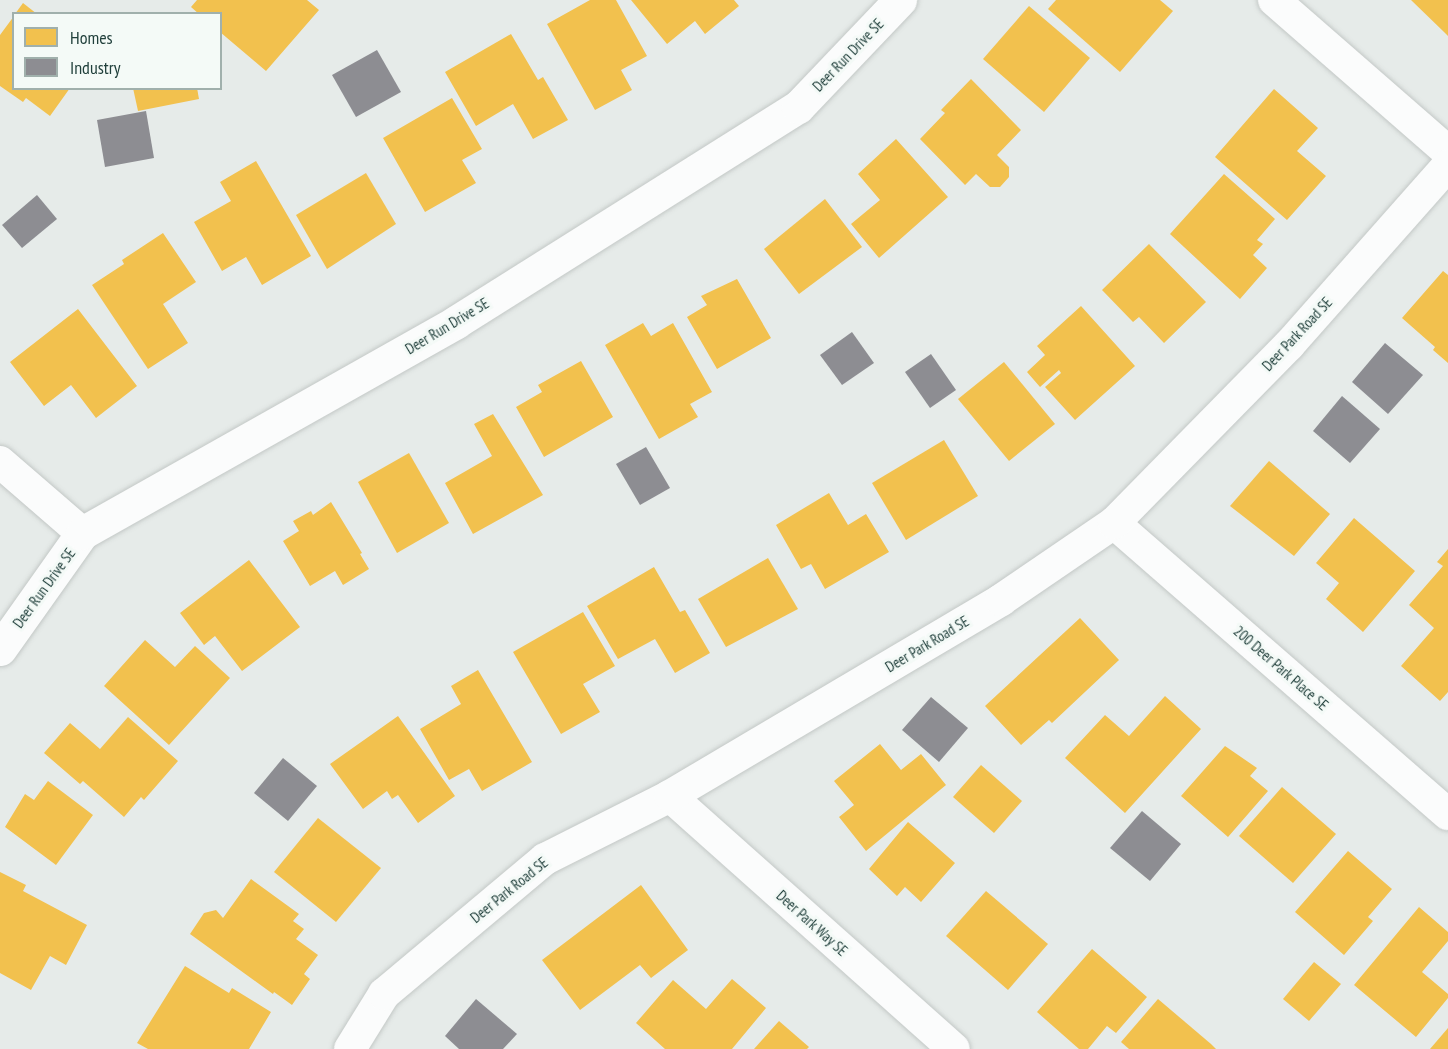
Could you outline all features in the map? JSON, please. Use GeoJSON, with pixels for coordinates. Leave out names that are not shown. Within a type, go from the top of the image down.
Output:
{"type":"FeatureCollection","features":[{"type":"Feature","properties":{"kind":"street","name":"Deer Run Drive SE"},"geometry":{"type":"LineString","coordinates":[[0,649],[82,533],[456,322],[798,107],[900,0]]}},
{"type":"Feature","properties":{"kind":"street"},"geometry":{"type":"LineString","coordinates":[[1274,0],[1448,152]]}},
{"type":"Feature","properties":{"kind":"street","name":"Deer Park Road SE"},"geometry":{"type":"LineString","coordinates":[[350,1049],[384,994],[545,859],[670,796],[1000,600],[1114,523],[1289,345],[1448,165]]}},
{"type":"Feature","properties":{"kind":"street"},"geometry":{"type":"LineString","coordinates":[[0,462],[82,533]]}},
{"type":"Feature","properties":{"kind":"street","name":"200 Deer Park Place SE"},"geometry":{"type":"LineString","coordinates":[[1114,523],[1448,814]]}},
{"type":"Feature","properties":{"kind":"street","name":"Deer Park Way SE"},"geometry":{"type":"LineString","coordinates":[[670,796],[954,1049]]}},
{"type":"Feature","properties":{"kind":"building: Homes"},"geometry":{"type":"Polygon","coordinates":[[[197,0],[307,0],[319,10],[266,71],[222,34],[222,12],[197,12],[191,7],[197,0]]]}},
{"type":"Feature","properties":{"kind":"building: Homes"},"geometry":{"type":"Polygon","coordinates":[[[590,0],[616,0],[647,56],[621,70],[632,90],[595,110],[547,24],[590,0]]]}},
{"type":"Feature","properties":{"kind":"building: Homes"},"geometry":{"type":"Polygon","coordinates":[[[631,0],[734,0],[739,6],[705,34],[695,21],[667,44],[631,0]]]}},
{"type":"Feature","properties":{"kind":"building: Homes"},"geometry":{"type":"Polygon","coordinates":[[[1056,0],[1160,0],[1173,11],[1120,72],[1048,9],[1056,0]]]}},
{"type":"Feature","properties":{"kind":"building: Homes"},"geometry":{"type":"Polygon","coordinates":[[[1411,0],[1448,0],[1448,36],[1444,32],[1411,0]]]}},
{"type":"Feature","properties":{"kind":"building: Homes"},"geometry":{"type":"Polygon","coordinates":[[[23,3],[34,12],[16,12],[23,3]]]}},
{"type":"Feature","properties":{"kind":"building: Homes"},"geometry":{"type":"Polygon","coordinates":[[[1029,6],[1090,58],[1044,112],[983,59],[1029,6]]]}},
{"type":"Feature","properties":{"kind":"building: Homes"},"geometry":{"type":"Polygon","coordinates":[[[12,19],[12,90],[69,90],[50,116],[26,98],[23,102],[0,86],[0,35],[12,19]]]}},
{"type":"Feature","properties":{"kind":"building: Homes"},"geometry":{"type":"Polygon","coordinates":[[[511,34],[538,80],[543,77],[568,120],[533,139],[513,104],[476,126],[445,72],[511,34]]]}},
{"type":"Feature","properties":{"kind":"building: Homes"},"geometry":{"type":"Polygon","coordinates":[[[971,79],[1021,130],[997,155],[1009,167],[1009,177],[1000,187],[990,187],[976,174],[965,185],[920,139],[945,113],[941,110],[971,79]]]}},
{"type":"Feature","properties":{"kind":"building: Homes"},"geometry":{"type":"Polygon","coordinates":[[[1274,89],[1318,128],[1297,151],[1326,176],[1287,220],[1215,157],[1274,89]]]}},
{"type":"Feature","properties":{"kind":"building: Homes"},"geometry":{"type":"Polygon","coordinates":[[[133,90],[197,90],[199,99],[138,111],[133,90]]]}},
{"type":"Feature","properties":{"kind":"building: Homes"},"geometry":{"type":"Polygon","coordinates":[[[452,98],[482,149],[462,160],[476,183],[425,212],[383,138],[452,98]]]}},
{"type":"Feature","properties":{"kind":"building: Homes"},"geometry":{"type":"Polygon","coordinates":[[[896,139],[948,197],[879,258],[851,224],[880,200],[858,174],[896,139]]]}},
{"type":"Feature","properties":{"kind":"building: Homes"},"geometry":{"type":"Polygon","coordinates":[[[256,161],[311,256],[262,285],[246,257],[222,271],[194,222],[231,201],[220,182],[256,161]]]}},
{"type":"Feature","properties":{"kind":"building: Homes"},"geometry":{"type":"Polygon","coordinates":[[[366,173],[396,224],[327,269],[296,215],[366,173]]]}},
{"type":"Feature","properties":{"kind":"building: Homes"},"geometry":{"type":"Polygon","coordinates":[[[1224,174],[1275,219],[1257,240],[1263,244],[1253,255],[1267,268],[1240,299],[1170,234],[1224,174]]]}},
{"type":"Feature","properties":{"kind":"building: Homes"},"geometry":{"type":"Polygon","coordinates":[[[825,199],[862,247],[799,294],[764,249],[825,199]]]}},
{"type":"Feature","properties":{"kind":"building: Homes"},"geometry":{"type":"Polygon","coordinates":[[[163,233],[196,282],[163,304],[188,343],[148,369],[92,285],[124,264],[122,260],[163,233]]]}},
{"type":"Feature","properties":{"kind":"building: Homes"},"geometry":{"type":"Polygon","coordinates":[[[1149,244],[1206,302],[1164,343],[1139,317],[1133,322],[1102,290],[1149,244]]]}},
{"type":"Feature","properties":{"kind":"building: Homes"},"geometry":{"type":"Polygon","coordinates":[[[1443,271],[1448,275],[1448,363],[1433,350],[1435,347],[1402,318],[1443,271]]]}},
{"type":"Feature","properties":{"kind":"building: Homes"},"geometry":{"type":"Polygon","coordinates":[[[737,279],[771,338],[717,369],[687,317],[707,305],[701,296],[737,279]]]}},
{"type":"Feature","properties":{"kind":"building: Homes"},"geometry":{"type":"Polygon","coordinates":[[[1081,306],[1135,366],[1075,420],[1045,387],[1061,373],[1059,370],[1040,387],[1027,372],[1045,355],[1037,346],[1081,306]]]}},
{"type":"Feature","properties":{"kind":"building: Homes"},"geometry":{"type":"Polygon","coordinates":[[[78,309],[137,386],[96,418],[71,385],[44,406],[10,362],[78,309]]]}},
{"type":"Feature","properties":{"kind":"building: Homes"},"geometry":{"type":"Polygon","coordinates":[[[643,323],[651,336],[673,323],[712,392],[690,404],[698,417],[659,439],[605,345],[643,323]]]}},
{"type":"Feature","properties":{"kind":"building: Homes"},"geometry":{"type":"Polygon","coordinates":[[[581,361],[613,417],[544,457],[516,407],[542,392],[538,385],[581,361]]]}},
{"type":"Feature","properties":{"kind":"building: Homes"},"geometry":{"type":"Polygon","coordinates":[[[1004,362],[1055,424],[1009,461],[958,399],[1004,362]]]}},
{"type":"Feature","properties":{"kind":"building: Homes"},"geometry":{"type":"Polygon","coordinates":[[[493,414],[543,495],[473,534],[445,483],[492,456],[474,424],[493,414]]]}},
{"type":"Feature","properties":{"kind":"building: Homes"},"geometry":{"type":"Polygon","coordinates":[[[944,440],[978,496],[906,540],[872,483],[944,440]]]}},
{"type":"Feature","properties":{"kind":"building: Homes"},"geometry":{"type":"Polygon","coordinates":[[[409,453],[449,523],[397,553],[358,482],[409,453]]]}},
{"type":"Feature","properties":{"kind":"building: Homes"},"geometry":{"type":"Polygon","coordinates":[[[1269,461],[1330,514],[1294,556],[1230,506],[1269,461]]]}},
{"type":"Feature","properties":{"kind":"building: Homes"},"geometry":{"type":"Polygon","coordinates":[[[829,493],[848,525],[866,514],[889,552],[825,589],[811,564],[801,569],[776,525],[829,493]]]}},
{"type":"Feature","properties":{"kind":"building: Homes"},"geometry":{"type":"Polygon","coordinates":[[[331,502],[362,553],[360,554],[369,569],[343,585],[335,571],[310,586],[283,541],[299,531],[293,521],[311,511],[313,515],[331,502]]]}},
{"type":"Feature","properties":{"kind":"building: Homes"},"geometry":{"type":"Polygon","coordinates":[[[1354,518],[1415,571],[1363,632],[1326,599],[1339,583],[1316,563],[1354,518]]]}},
{"type":"Feature","properties":{"kind":"building: Homes"},"geometry":{"type":"Polygon","coordinates":[[[1448,549],[1448,692],[1440,701],[1401,666],[1434,628],[1409,605],[1443,566],[1437,562],[1448,549]]]}},
{"type":"Feature","properties":{"kind":"building: Homes"},"geometry":{"type":"Polygon","coordinates":[[[768,558],[798,609],[726,647],[698,599],[768,558]]]}},
{"type":"Feature","properties":{"kind":"building: Homes"},"geometry":{"type":"Polygon","coordinates":[[[249,560],[300,627],[242,671],[215,636],[204,645],[180,613],[249,560]]]}},
{"type":"Feature","properties":{"kind":"building: Homes"},"geometry":{"type":"Polygon","coordinates":[[[654,567],[680,612],[685,610],[710,653],[675,673],[655,639],[618,659],[587,606],[654,567]]]}},
{"type":"Feature","properties":{"kind":"building: Homes"},"geometry":{"type":"Polygon","coordinates":[[[583,612],[615,666],[583,684],[600,712],[561,734],[513,652],[583,612]]]}},
{"type":"Feature","properties":{"kind":"building: Homes"},"geometry":{"type":"Polygon","coordinates":[[[1080,618],[1119,660],[1052,723],[1049,720],[1021,745],[985,706],[1080,618]]]}},
{"type":"Feature","properties":{"kind":"building: Homes"},"geometry":{"type":"Polygon","coordinates":[[[145,640],[175,667],[195,646],[230,678],[169,745],[104,686],[145,640]]]}},
{"type":"Feature","properties":{"kind":"building: Homes"},"geometry":{"type":"Polygon","coordinates":[[[478,670],[532,762],[482,791],[469,769],[449,780],[420,729],[461,704],[451,686],[478,670]]]}},
{"type":"Feature","properties":{"kind":"building: Homes"},"geometry":{"type":"Polygon","coordinates":[[[1165,696],[1201,729],[1125,813],[1065,758],[1105,715],[1129,736],[1165,696]]]}},
{"type":"Feature","properties":{"kind":"building: Homes"},"geometry":{"type":"Polygon","coordinates":[[[398,716],[455,796],[418,823],[398,795],[392,799],[387,791],[363,809],[330,764],[398,716]]]}},
{"type":"Feature","properties":{"kind":"building: Homes"},"geometry":{"type":"Polygon","coordinates":[[[128,717],[178,761],[144,800],[141,797],[124,817],[83,781],[80,784],[44,753],[70,723],[100,749],[128,717]]]}},
{"type":"Feature","properties":{"kind":"building: Homes"},"geometry":{"type":"Polygon","coordinates":[[[880,744],[901,770],[921,754],[946,785],[866,851],[839,817],[854,805],[834,781],[880,744]]]}},
{"type":"Feature","properties":{"kind":"building: Homes"},"geometry":{"type":"Polygon","coordinates":[[[1225,746],[1257,768],[1250,776],[1268,791],[1228,837],[1181,796],[1225,746]]]}},
{"type":"Feature","properties":{"kind":"building: Homes"},"geometry":{"type":"Polygon","coordinates":[[[981,765],[1022,801],[994,833],[953,797],[981,765]]]}},
{"type":"Feature","properties":{"kind":"building: Homes"},"geometry":{"type":"Polygon","coordinates":[[[48,781],[93,815],[56,865],[5,827],[25,794],[34,800],[48,781]]]}},
{"type":"Feature","properties":{"kind":"building: Homes"},"geometry":{"type":"Polygon","coordinates":[[[1282,787],[1336,834],[1293,883],[1239,836],[1282,787]]]}},
{"type":"Feature","properties":{"kind":"building: Homes"},"geometry":{"type":"Polygon","coordinates":[[[318,818],[381,868],[336,922],[274,872],[318,818]]]}},
{"type":"Feature","properties":{"kind":"building: Homes"},"geometry":{"type":"Polygon","coordinates":[[[908,822],[955,863],[921,902],[905,887],[897,896],[869,869],[908,822]]]}},
{"type":"Feature","properties":{"kind":"building: Homes"},"geometry":{"type":"Polygon","coordinates":[[[1348,851],[1392,889],[1368,917],[1373,921],[1344,955],[1295,912],[1348,851]]]}},
{"type":"Feature","properties":{"kind":"building: Homes"},"geometry":{"type":"Polygon","coordinates":[[[0,872],[26,885],[23,891],[87,925],[66,965],[50,956],[31,990],[0,973],[0,872]]]}},
{"type":"Feature","properties":{"kind":"building: Homes"},"geometry":{"type":"Polygon","coordinates":[[[251,879],[299,914],[293,921],[304,929],[296,939],[318,955],[304,974],[310,979],[292,1005],[274,992],[273,994],[190,934],[204,913],[216,910],[223,918],[251,879]]]}},
{"type":"Feature","properties":{"kind":"building: Homes"},"geometry":{"type":"Polygon","coordinates":[[[641,885],[688,950],[651,978],[640,965],[580,1010],[542,960],[641,885]]]}},
{"type":"Feature","properties":{"kind":"building: Homes"},"geometry":{"type":"Polygon","coordinates":[[[986,891],[1048,944],[1008,990],[946,936],[986,891]]]}},
{"type":"Feature","properties":{"kind":"building: Homes"},"geometry":{"type":"Polygon","coordinates":[[[1419,907],[1448,932],[1448,941],[1422,972],[1448,994],[1448,998],[1416,1037],[1354,985],[1419,907]]]}},
{"type":"Feature","properties":{"kind":"building: Homes"},"geometry":{"type":"Polygon","coordinates":[[[1092,949],[1147,997],[1116,1033],[1107,1026],[1088,1049],[1079,1049],[1037,1012],[1092,949]]]}},
{"type":"Feature","properties":{"kind":"building: Homes"},"geometry":{"type":"Polygon","coordinates":[[[1314,962],[1341,984],[1309,1021],[1283,999],[1314,962]]]}},
{"type":"Feature","properties":{"kind":"building: Homes"},"geometry":{"type":"Polygon","coordinates":[[[185,966],[229,993],[232,988],[271,1012],[249,1049],[148,1049],[137,1043],[185,966]]]}},
{"type":"Feature","properties":{"kind":"building: Homes"},"geometry":{"type":"Polygon","coordinates":[[[732,979],[766,1008],[732,1049],[665,1049],[636,1023],[673,980],[706,1009],[732,979]]]}},
{"type":"Feature","properties":{"kind":"building: Homes"},"geometry":{"type":"Polygon","coordinates":[[[1158,999],[1216,1049],[1129,1049],[1121,1042],[1158,999]]]}},
{"type":"Feature","properties":{"kind":"building: Homes"},"geometry":{"type":"Polygon","coordinates":[[[779,1021],[809,1047],[807,1049],[754,1049],[779,1021]]]}},
{"type":"Feature","properties":{"kind":"building: Homes"},"geometry":{"type":"Polygon","coordinates":[[[1448,1028],[1448,1049],[1430,1049],[1448,1028]]]}},
{"type":"Feature","properties":{"kind":"building: Industry"},"geometry":{"type":"Polygon","coordinates":[[[377,50],[401,92],[356,117],[332,75],[377,50]]]}},
{"type":"Feature","properties":{"kind":"building: Industry"},"geometry":{"type":"Polygon","coordinates":[[[146,111],[154,158],[105,167],[97,120],[146,111]]]}},
{"type":"Feature","properties":{"kind":"building: Industry"},"geometry":{"type":"Polygon","coordinates":[[[37,195],[57,219],[22,248],[2,225],[37,195]]]}},
{"type":"Feature","properties":{"kind":"building: Industry"},"geometry":{"type":"Polygon","coordinates":[[[852,332],[874,363],[842,385],[820,355],[852,332]]]}},
{"type":"Feature","properties":{"kind":"building: Industry"},"geometry":{"type":"Polygon","coordinates":[[[1385,343],[1423,375],[1388,414],[1352,382],[1385,343]]]}},
{"type":"Feature","properties":{"kind":"building: Industry"},"geometry":{"type":"Polygon","coordinates":[[[931,354],[956,390],[930,408],[905,372],[931,354]]]}},
{"type":"Feature","properties":{"kind":"building: Industry"},"geometry":{"type":"Polygon","coordinates":[[[1342,396],[1380,429],[1350,463],[1313,431],[1342,396]]]}},
{"type":"Feature","properties":{"kind":"building: Industry"},"geometry":{"type":"Polygon","coordinates":[[[646,447],[670,488],[640,505],[616,464],[646,447]]]}},
{"type":"Feature","properties":{"kind":"building: Industry"},"geometry":{"type":"Polygon","coordinates":[[[931,697],[968,728],[939,762],[902,730],[931,697]]]}},
{"type":"Feature","properties":{"kind":"building: Industry"},"geometry":{"type":"Polygon","coordinates":[[[283,758],[317,786],[288,821],[254,793],[283,758]]]}},
{"type":"Feature","properties":{"kind":"building: Industry"},"geometry":{"type":"Polygon","coordinates":[[[1142,811],[1181,844],[1150,881],[1110,848],[1142,811]]]}},
{"type":"Feature","properties":{"kind":"building: Industry"},"geometry":{"type":"Polygon","coordinates":[[[476,999],[517,1034],[503,1049],[459,1049],[445,1036],[476,999]]]}}]}
